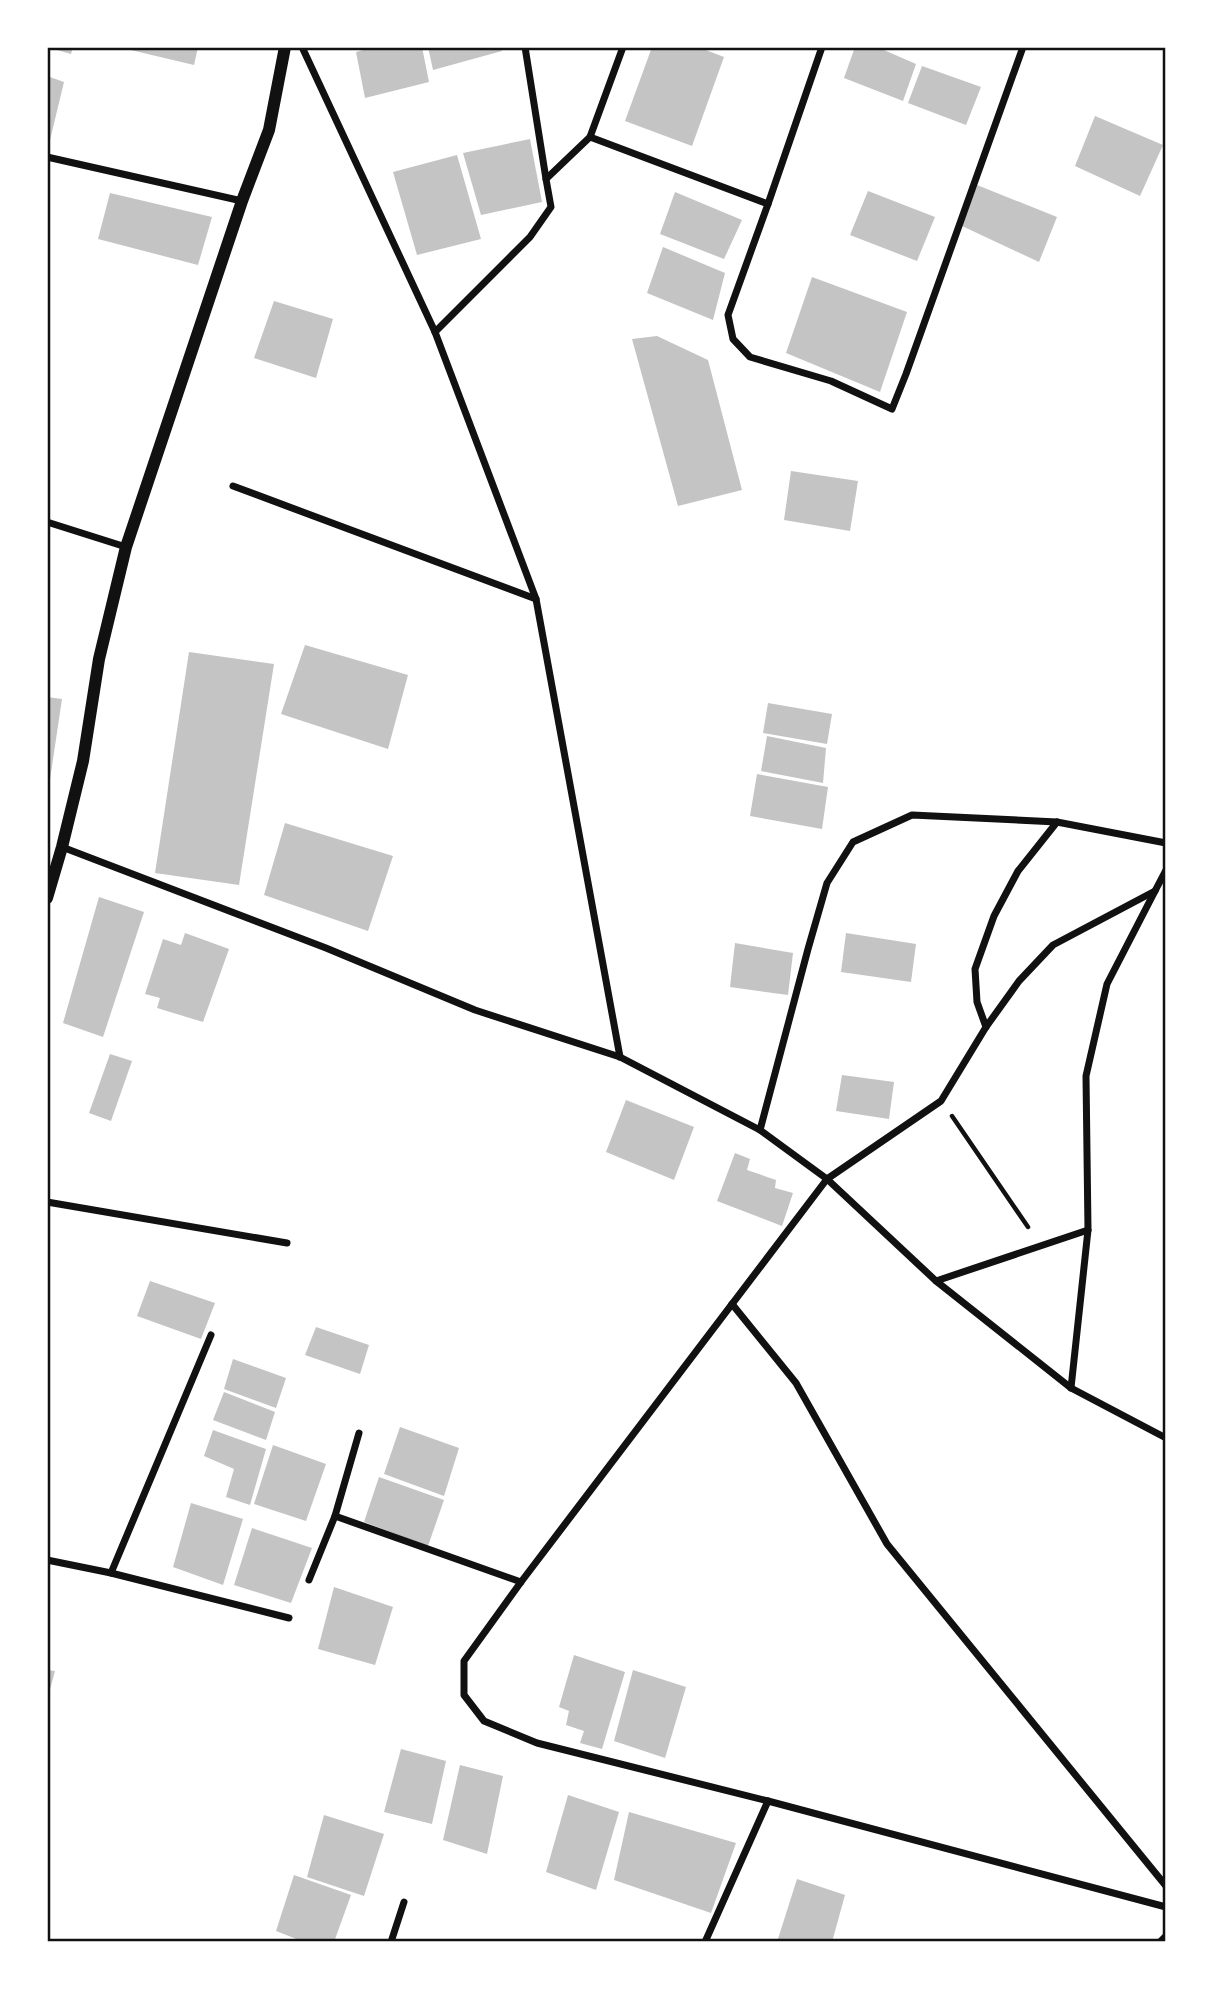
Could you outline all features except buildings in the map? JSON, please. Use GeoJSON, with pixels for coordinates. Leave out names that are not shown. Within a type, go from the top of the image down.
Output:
{"type":"FeatureCollection","features":[{"type":"Feature","properties":{"kind":"street"},"geometry":{"type":"LineString","coordinates":[[47,898],[50,878],[62,847],[83,761],[99,659],[126,547],[242,201],[269,130],[285,47]]}},
{"type":"Feature","properties":{"kind":"street"},"geometry":{"type":"LineString","coordinates":[[302,47],[435,332],[536,599],[620,1057]]}},
{"type":"Feature","properties":{"kind":"street"},"geometry":{"type":"LineString","coordinates":[[435,332],[530,237],[551,207],[525,47]]}},
{"type":"Feature","properties":{"kind":"street"},"geometry":{"type":"LineString","coordinates":[[546,179],[590,137],[623,47]]}},
{"type":"Feature","properties":{"kind":"street"},"geometry":{"type":"LineString","coordinates":[[822,47],[728,315],[733,339],[750,358],[831,381],[892,409],[1023,47]]}},
{"type":"Feature","properties":{"kind":"street"},"geometry":{"type":"LineString","coordinates":[[590,137],[768,204]]}},
{"type":"Feature","properties":{"kind":"street"},"geometry":{"type":"LineString","coordinates":[[47,157],[242,201]]}},
{"type":"Feature","properties":{"kind":"street"},"geometry":{"type":"LineString","coordinates":[[233,486],[536,599]]}},
{"type":"Feature","properties":{"kind":"street"},"geometry":{"type":"LineString","coordinates":[[47,522],[126,547]]}},
{"type":"Feature","properties":{"kind":"street"},"geometry":{"type":"LineString","coordinates":[[760,1130],[827,883],[853,842],[912,815],[1057,822],[1166,842]]}},
{"type":"Feature","properties":{"kind":"street"},"geometry":{"type":"LineString","coordinates":[[986,1027],[977,1002],[975,969],[994,916],[1018,871],[1057,822]]}},
{"type":"Feature","properties":{"kind":"street"},"geometry":{"type":"LineString","coordinates":[[62,847],[326,948],[475,1010],[620,1057],[760,1130],[827,1180],[936,1281],[1071,1388],[1166,1438]]}},
{"type":"Feature","properties":{"kind":"street"},"geometry":{"type":"LineString","coordinates":[[1071,1388],[1088,1230],[1086,1076],[1107,984],[1166,870]]}},
{"type":"Feature","properties":{"kind":"street"},"geometry":{"type":"LineString","coordinates":[[1155,891],[1053,945],[1019,981],[986,1027],[941,1101],[827,1180],[464,1661],[464,1695],[484,1721],[537,1743],[768,1801],[1166,1907]]}},
{"type":"Feature","properties":{"kind":"street"},"geometry":{"type":"LineString","coordinates":[[47,1202],[287,1243]]}},
{"type":"Feature","properties":{"kind":"street"},"geometry":{"type":"LineString","coordinates":[[936,1281],[1088,1230]]}},
{"type":"Feature","properties":{"kind":"street"},"geometry":{"type":"LineString","coordinates":[[733,1304],[796,1383],[887,1544],[1166,1886]]}},
{"type":"Feature","properties":{"kind":"street"},"geometry":{"type":"LineString","coordinates":[[111,1573],[211,1335]]}},
{"type":"Feature","properties":{"kind":"street"},"geometry":{"type":"LineString","coordinates":[[309,1580],[335,1516],[359,1433]]}},
{"type":"Feature","properties":{"kind":"street"},"geometry":{"type":"LineString","coordinates":[[335,1516],[522,1582]]}},
{"type":"Feature","properties":{"kind":"street"},"geometry":{"type":"LineString","coordinates":[[47,1560],[111,1573],[289,1618]]}},
{"type":"Feature","properties":{"kind":"street"},"geometry":{"type":"LineString","coordinates":[[705,1942],[768,1801]]}},
{"type":"Feature","properties":{"kind":"street"},"geometry":{"type":"LineString","coordinates":[[391,1942],[404,1902]]}},
{"type":"Feature","properties":{"kind":"street"},"geometry":{"type":"LineString","coordinates":[[1160,1942],[1166,1936]]}},
{"type":"Feature","properties":{"kind":"path"},"geometry":{"type":"LineString","coordinates":[[941,1101],[1041,1246]]}}]}
